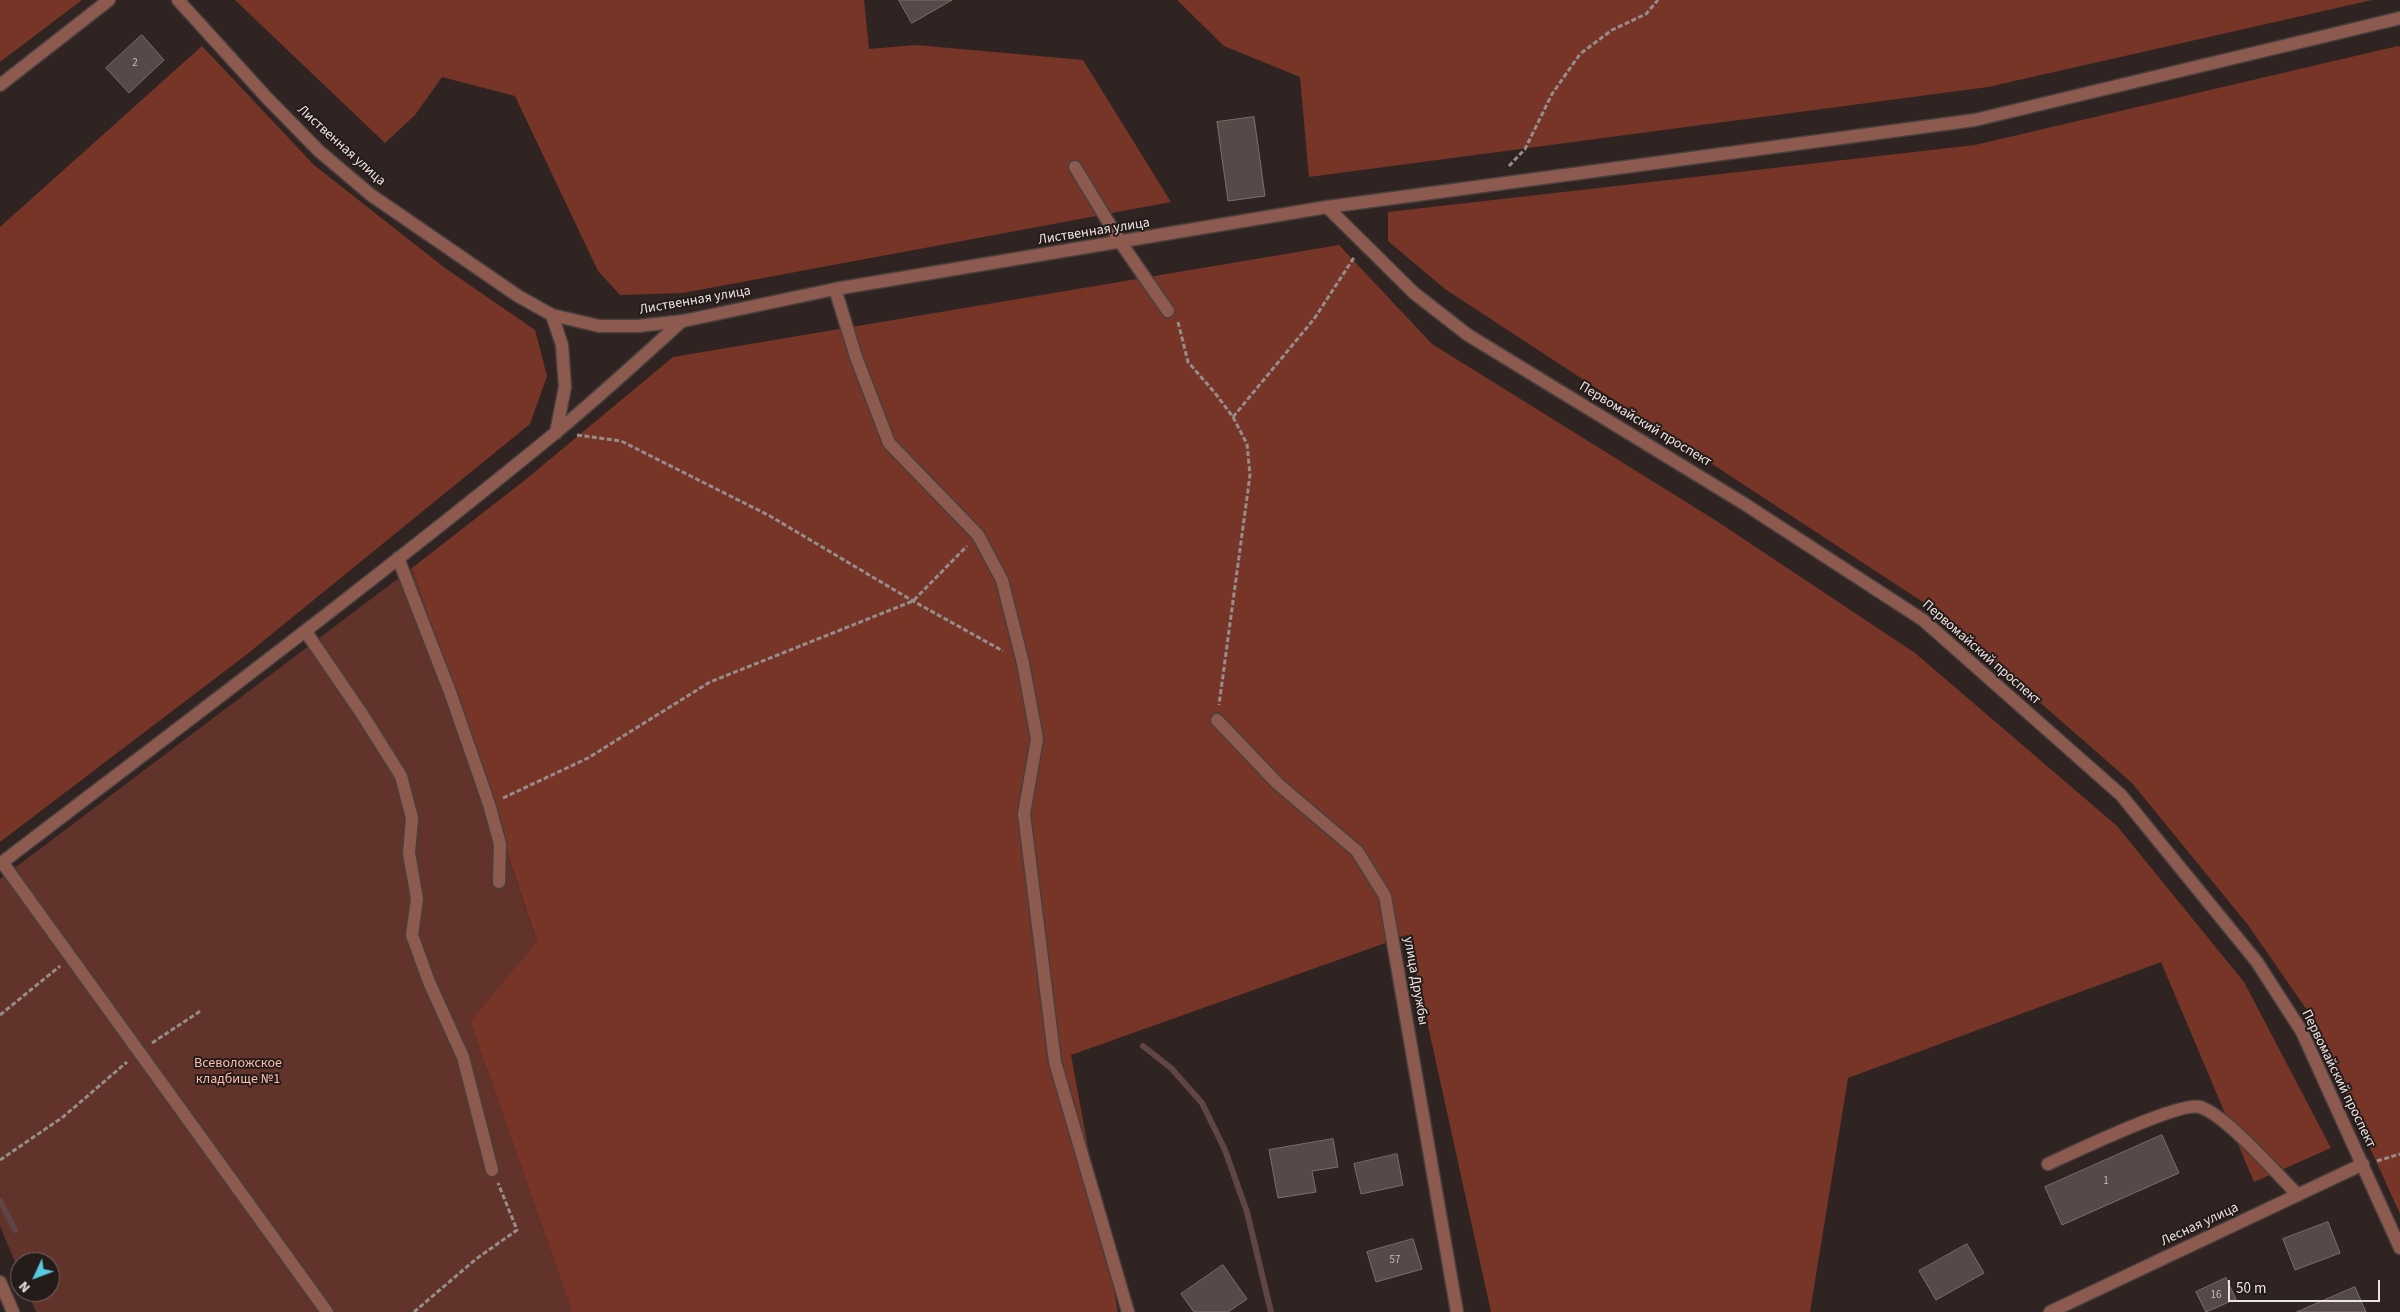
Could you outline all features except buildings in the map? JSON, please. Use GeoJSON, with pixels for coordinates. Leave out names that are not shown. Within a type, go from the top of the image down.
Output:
{"type":"FeatureCollection","features":[{"type":"Feature","properties":{"kind":"street"},"geometry":{"type":"LineString","coordinates":[[0,85],[109,0]]}},
{"type":"Feature","properties":{"kind":"street","name":"Лиственная улица"},"geometry":{"type":"LineString","coordinates":[[178,0],[267,98],[319,151],[371,195],[518,296],[552,315],[599,326],[638,326],[682,321],[835,289],[1121,243],[1327,207],[1975,120],[2400,18]]}},
{"type":"Feature","properties":{"kind":"street"},"geometry":{"type":"LineString","coordinates":[[1075,167],[1121,243],[1168,311]]}},
{"type":"Feature","properties":{"kind":"street","name":"Первомайский проспект"},"geometry":{"type":"LineString","coordinates":[[1327,207],[1414,294],[1468,335],[1743,503],[1923,620],[2121,794],[2257,962],[2302,1032],[2400,1248]]}},
{"type":"Feature","properties":{"kind":"street"},"geometry":{"type":"LineString","coordinates":[[835,289],[856,357],[889,443],[978,535],[1002,580],[1023,663],[1037,739],[1024,814],[1055,1062],[1128,1312]]}},
{"type":"Feature","properties":{"kind":"street"},"geometry":{"type":"LineString","coordinates":[[552,315],[562,345],[565,387],[556,433]]}},
{"type":"Feature","properties":{"kind":"street"},"geometry":{"type":"LineString","coordinates":[[327,1312],[140,1051],[1,863],[306,632],[556,433],[682,321]]}},
{"type":"Feature","properties":{"kind":"street"},"geometry":{"type":"LineString","coordinates":[[398,558],[450,692],[489,804],[500,844],[499,882]]}},
{"type":"Feature","properties":{"kind":"street"},"geometry":{"type":"LineString","coordinates":[[306,632],[362,714],[401,776],[412,818],[409,853],[417,898],[412,935],[429,982],[463,1057],[492,1170]]}},
{"type":"Feature","properties":{"kind":"street","name":"улица Дружбы"},"geometry":{"type":"LineString","coordinates":[[1217,720],[1278,784],[1357,851],[1385,896],[1457,1312]]}},
{"type":"Feature","properties":{"kind":"street"},"geometry":{"type":"LineString","coordinates":[[2048,1164],[2174,1110],[2198,1106],[2220,1117],[2298,1195]]}},
{"type":"Feature","properties":{"kind":"street","name":"Лесная улица"},"geometry":{"type":"LineString","coordinates":[[2050,1312],[2363,1164]]}},
{"type":"Feature","properties":{"kind":"street"},"geometry":{"type":"LineString","coordinates":[[0,1282],[13,1312]]}},
{"type":"Feature","properties":{"kind":"path"},"geometry":{"type":"LineString","coordinates":[[1508,167],[1525,149],[1552,94],[1580,54],[1612,30],[1646,14],[1658,0]]}},
{"type":"Feature","properties":{"kind":"path"},"geometry":{"type":"LineString","coordinates":[[1233,417],[1314,319],[1364,243]]}},
{"type":"Feature","properties":{"kind":"path"},"geometry":{"type":"LineString","coordinates":[[1168,311],[1180,323],[1188,362],[1233,417],[1247,444],[1250,475],[1217,720]]}},
{"type":"Feature","properties":{"kind":"path"},"geometry":{"type":"LineString","coordinates":[[556,433],[621,441],[770,516],[913,601],[1023,663]]}},
{"type":"Feature","properties":{"kind":"path"},"geometry":{"type":"LineString","coordinates":[[489,804],[588,758],[710,682],[913,601],[978,535]]}},
{"type":"Feature","properties":{"kind":"path"},"geometry":{"type":"LineString","coordinates":[[0,1015],[71,956]]}},
{"type":"Feature","properties":{"kind":"path"},"geometry":{"type":"LineString","coordinates":[[0,1160],[63,1117],[140,1051],[202,1010]]}},
{"type":"Feature","properties":{"kind":"path"},"geometry":{"type":"LineString","coordinates":[[2363,1164],[2400,1154]]}},
{"type":"Feature","properties":{"kind":"path"},"geometry":{"type":"LineString","coordinates":[[414,1312],[476,1259],[516,1230],[492,1170]]}},
{"type":"Feature","properties":{"kind":"green space","name":"Всеволожское кладбище №1"},"geometry":{"type":"Polygon","coordinates":[[[412,568],[537,943],[470,1021],[572,1312],[36,1312],[32,1302],[60,1302],[60,1252],[11,1252],[0,1226],[0,879],[412,568]]]}},
{"type":"Feature","properties":{"kind":"shaded area"},"geometry":{"type":"Polygon","coordinates":[[[0,0],[82,0],[0,62],[0,0]]]}},
{"type":"Feature","properties":{"kind":"shaded area"},"geometry":{"type":"Polygon","coordinates":[[[235,0],[864,0],[869,49],[916,45],[1083,60],[1171,202],[683,293],[620,295],[598,271],[515,96],[442,77],[415,115],[385,143],[235,0]]]}},
{"type":"Feature","properties":{"kind":"shaded area"},"geometry":{"type":"Polygon","coordinates":[[[1177,0],[2372,0],[1988,87],[1309,177],[1300,77],[1224,46],[1177,0]]]}},
{"type":"Feature","properties":{"kind":"shaded area"},"geometry":{"type":"Polygon","coordinates":[[[202,46],[314,165],[445,268],[535,330],[547,376],[530,424],[246,655],[0,842],[0,227],[202,46]]]}},
{"type":"Feature","properties":{"kind":"shaded area"},"geometry":{"type":"Polygon","coordinates":[[[2400,47],[2400,1214],[2309,1013],[2248,925],[2132,783],[1932,608],[1445,289],[1388,241],[1388,212],[1975,145],[2400,47]]]}},
{"type":"Feature","properties":{"kind":"shaded area"},"geometry":{"type":"Polygon","coordinates":[[[1339,245],[1432,344],[1715,520],[1915,653],[2117,826],[2244,982],[2331,1148],[2254,1182],[2161,962],[1848,1078],[1810,1312],[1491,1312],[1408,935],[1071,1055],[1118,1312],[572,1312],[470,1021],[537,942],[412,568],[525,480],[673,357],[1339,245]]]}},
{"type":"Feature","properties":{"kind":"waterway"},"geometry":{"type":"LineString","coordinates":[[1143,1046],[1171,1068],[1202,1103],[1225,1150],[1247,1212],[1271,1312]]}},
{"type":"Feature","properties":{"kind":"waterway"},"geometry":{"type":"LineString","coordinates":[[0,1201],[15,1230]]}}]}
